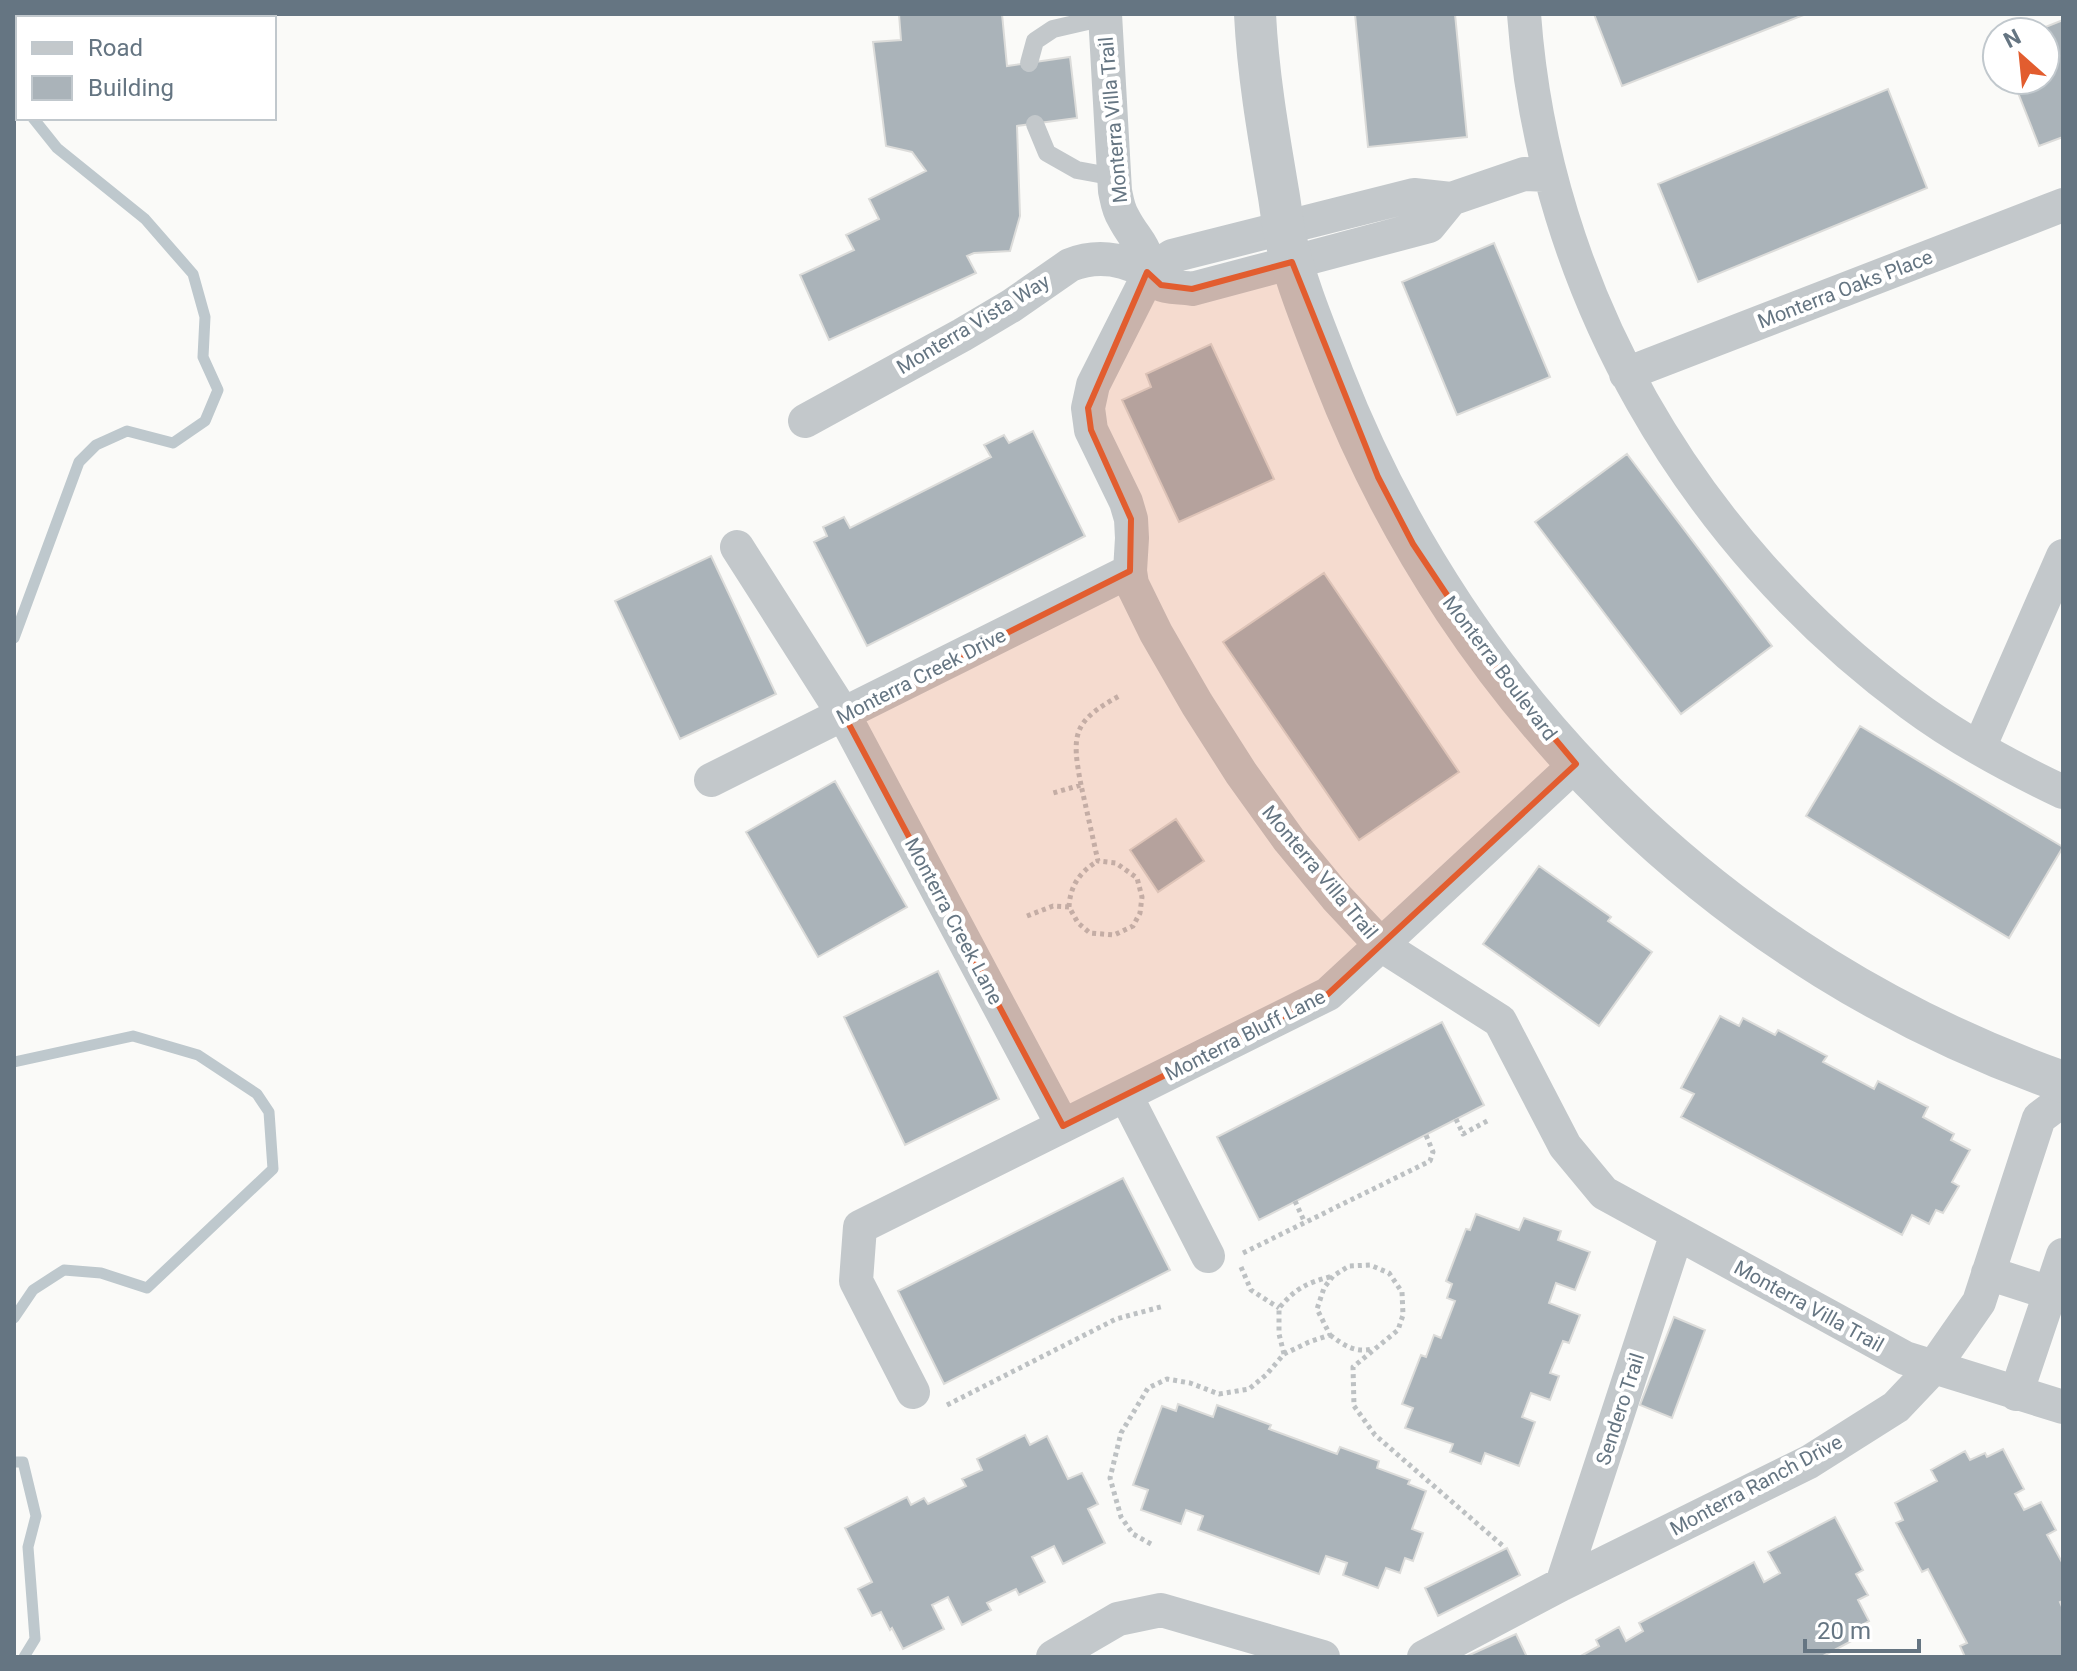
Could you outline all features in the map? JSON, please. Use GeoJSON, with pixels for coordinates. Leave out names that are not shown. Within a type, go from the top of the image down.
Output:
{"type":"FeatureCollection","features":[{"type":"Feature","properties":{"kind":"street","name":"Monterra Boulevard"},"geometry":{"type":"LineString","coordinates":[[1255,14],[1266,123],[1287,245],[1347,409],[1413,544],[1495,667],[1576,764],[1645,833],[1761,927],[1887,1005],[1954,1039],[2063,1082]]}},
{"type":"Feature","properties":{"kind":"street"},"geometry":{"type":"LineString","coordinates":[[1524,14],[1534,97],[1550,175],[1568,236],[1591,298],[1626,374],[1685,472],[1766,575],[1861,665],[1913,706],[1979,748],[2063,792]]}},
{"type":"Feature","properties":{"kind":"street","name":"Monterra Villa Trail"},"geometry":{"type":"LineString","coordinates":[[1105,15],[1119,208],[1143,246],[1148,260],[1144,284],[1093,385],[1088,408],[1091,430],[1126,502],[1131,519],[1132,584],[1156,633],[1241,773],[1298,851],[1381,945],[1500,1021],[1565,1146],[1604,1193],[1896,1353],[1933,1368],[2063,1407]]}},
{"type":"Feature","properties":{"kind":"street","name":"Monterra Vista Way"},"geometry":{"type":"LineString","coordinates":[[805,421],[962,335],[1070,265],[1092,258],[1114,260],[1147,272],[1161,285],[1192,289],[1287,245],[1357,246],[1429,226],[1451,199],[1524,174],[1550,175]]}},
{"type":"Feature","properties":{"kind":"street","name":"Monterra Oaks Place"},"geometry":{"type":"LineString","coordinates":[[1626,374],[2063,205]]}},
{"type":"Feature","properties":{"kind":"street","name":"Monterra Creek Lane"},"geometry":{"type":"LineString","coordinates":[[737,547],[844,715],[1063,1126]]}},
{"type":"Feature","properties":{"kind":"street"},"geometry":{"type":"LineString","coordinates":[[1979,748],[2063,556]]}},
{"type":"Feature","properties":{"kind":"street","name":"Monterra Creek Drive"},"geometry":{"type":"LineString","coordinates":[[711,780],[1130,571]]}},
{"type":"Feature","properties":{"kind":"street","name":"Monterra Bluff Lane"},"geometry":{"type":"LineString","coordinates":[[926,1400],[856,1281],[860,1227],[1328,994],[1576,764]]}},
{"type":"Feature","properties":{"kind":"street"},"geometry":{"type":"LineString","coordinates":[[1126,1096],[1222,1257]]}},
{"type":"Feature","properties":{"kind":"street","name":"Monterra Ranch Drive"},"geometry":{"type":"LineString","coordinates":[[1424,1657],[1562,1584],[1809,1462],[1896,1407],[1933,1368],[1979,1302],[2039,1118],[2063,1100]]}},
{"type":"Feature","properties":{"kind":"street","name":"Sendero Trail"},"geometry":{"type":"LineString","coordinates":[[1562,1584],[1677,1233]]}},
{"type":"Feature","properties":{"kind":"street"},"geometry":{"type":"LineString","coordinates":[[2016,1394],[2063,1255]]}},
{"type":"Feature","properties":{"kind":"street"},"geometry":{"type":"LineString","coordinates":[[1988,1273],[2050,1293]]}},
{"type":"Feature","properties":{"kind":"street"},"geometry":{"type":"LineString","coordinates":[[1053,1657],[1118,1619],[1161,1610],[1323,1657]]}},
{"type":"Feature","properties":{"kind":"lane"},"geometry":{"type":"LineString","coordinates":[[1029,63],[1035,41],[1053,29],[1105,15]]}},
{"type":"Feature","properties":{"kind":"lane"},"geometry":{"type":"LineString","coordinates":[[1035,124],[1047,153],[1077,170],[1115,177]]}},
{"type":"Feature","properties":{"kind":"path"},"geometry":{"type":"LineString","coordinates":[[1098,861],[1075,751],[1079,727],[1099,707],[1121,695]]}},
{"type":"Feature","properties":{"kind":"path"},"geometry":{"type":"LineString","coordinates":[[1053,793],[1081,785]]}},
{"type":"Feature","properties":{"kind":"path"},"geometry":{"type":"LineString","coordinates":[[1098,861],[1116,863],[1137,878],[1142,897],[1140,913],[1133,926],[1114,935],[1090,933],[1078,923],[1069,907],[1076,880],[1098,861]]}},
{"type":"Feature","properties":{"kind":"path"},"geometry":{"type":"LineString","coordinates":[[1027,916],[1053,906],[1069,907]]}},
{"type":"Feature","properties":{"kind":"path"},"geometry":{"type":"LineString","coordinates":[[1456,1119],[1463,1134],[1489,1120]]}},
{"type":"Feature","properties":{"kind":"path"},"geometry":{"type":"LineString","coordinates":[[1222,1257],[1305,1223],[1430,1161],[1433,1152],[1426,1135]]}},
{"type":"Feature","properties":{"kind":"path"},"geometry":{"type":"LineString","coordinates":[[1295,1201],[1305,1223]]}},
{"type":"Feature","properties":{"kind":"path"},"geometry":{"type":"LineString","coordinates":[[1284,1354],[1279,1334],[1279,1308],[1292,1292],[1333,1276],[1349,1266],[1370,1265],[1389,1273],[1402,1292],[1403,1315],[1398,1330],[1353,1367],[1354,1406],[1375,1435],[1503,1546]]}},
{"type":"Feature","properties":{"kind":"path"},"geometry":{"type":"LineString","coordinates":[[1240,1266],[1251,1290],[1279,1308]]}},
{"type":"Feature","properties":{"kind":"path"},"geometry":{"type":"LineString","coordinates":[[1333,1276],[1324,1288],[1317,1309],[1324,1326],[1330,1335],[1347,1347],[1362,1351],[1376,1348]]}},
{"type":"Feature","properties":{"kind":"path"},"geometry":{"type":"LineString","coordinates":[[926,1400],[1116,1319],[1164,1306]]}},
{"type":"Feature","properties":{"kind":"path"},"geometry":{"type":"LineString","coordinates":[[1151,1544],[1133,1534],[1121,1517],[1110,1478],[1121,1433],[1148,1388],[1167,1379],[1190,1383],[1219,1394],[1249,1389],[1284,1354],[1330,1335]]}},
{"type":"Feature","properties":{"kind":"highlighted area"},"geometry":{"type":"Polygon","coordinates":[[[1292,262],[1378,477],[1413,544],[1495,667],[1576,764],[1328,994],[1063,1126],[844,715],[1130,571],[1131,519],[1091,430],[1088,408],[1147,272],[1161,285],[1192,289],[1292,262]]]}},
{"type":"Feature","properties":{"kind":"building"},"geometry":{"type":"Polygon","coordinates":[[[899,14],[1002,14],[1007,66],[1070,57],[1077,118],[1017,126],[1020,216],[1010,251],[967,256],[976,273],[829,340],[800,275],[854,250],[846,235],[879,219],[869,199],[926,171],[912,152],[886,146],[873,42],[901,40],[899,14]]]}},
{"type":"Feature","properties":{"kind":"building"},"geometry":{"type":"Polygon","coordinates":[[[1355,14],[1455,14],[1467,137],[1368,147],[1355,14]]]}},
{"type":"Feature","properties":{"kind":"building"},"geometry":{"type":"Polygon","coordinates":[[[1594,14],[1806,14],[1622,86],[1594,14]]]}},
{"type":"Feature","properties":{"kind":"building"},"geometry":{"type":"Polygon","coordinates":[[[2061,21],[2063,137],[2039,146],[2019,96],[2061,96],[2061,21]]]}},
{"type":"Feature","properties":{"kind":"building"},"geometry":{"type":"Polygon","coordinates":[[[1888,89],[1927,188],[1698,282],[1658,184],[1888,89]]]}},
{"type":"Feature","properties":{"kind":"building"},"geometry":{"type":"Polygon","coordinates":[[[1494,243],[1550,377],[1457,415],[1402,282],[1494,243]]]}},
{"type":"Feature","properties":{"kind":"building"},"geometry":{"type":"Polygon","coordinates":[[[1211,344],[1274,479],[1179,522],[1122,400],[1151,387],[1146,374],[1211,344]]]}},
{"type":"Feature","properties":{"kind":"building"},"geometry":{"type":"Polygon","coordinates":[[[1033,431],[1085,536],[867,646],[814,542],[827,536],[823,527],[844,517],[850,528],[991,457],[984,445],[1004,435],[1009,443],[1033,431]]]}},
{"type":"Feature","properties":{"kind":"building"},"geometry":{"type":"Polygon","coordinates":[[[1627,454],[1772,646],[1681,714],[1535,522],[1627,454]]]}},
{"type":"Feature","properties":{"kind":"building"},"geometry":{"type":"Polygon","coordinates":[[[711,556],[776,694],[680,739],[615,601],[711,556]]]}},
{"type":"Feature","properties":{"kind":"building"},"geometry":{"type":"Polygon","coordinates":[[[1324,573],[1459,772],[1359,840],[1223,642],[1324,573]]]}},
{"type":"Feature","properties":{"kind":"building"},"geometry":{"type":"Polygon","coordinates":[[[1860,726],[2063,847],[2009,938],[1806,816],[1860,726]]]}},
{"type":"Feature","properties":{"kind":"building"},"geometry":{"type":"Polygon","coordinates":[[[835,781],[907,907],[818,957],[746,832],[835,781]]]}},
{"type":"Feature","properties":{"kind":"building"},"geometry":{"type":"Polygon","coordinates":[[[1176,819],[1204,861],[1158,892],[1130,850],[1176,819]]]}},
{"type":"Feature","properties":{"kind":"building"},"geometry":{"type":"Polygon","coordinates":[[[1539,866],[1611,917],[1608,921],[1652,952],[1599,1026],[1483,944],[1539,866]]]}},
{"type":"Feature","properties":{"kind":"building"},"geometry":{"type":"Polygon","coordinates":[[[938,971],[999,1099],[905,1145],[844,1017],[938,971]]]}},
{"type":"Feature","properties":{"kind":"building"},"geometry":{"type":"Polygon","coordinates":[[[1720,1016],[1739,1026],[1743,1018],[1775,1035],[1778,1030],[1827,1056],[1823,1062],[1874,1089],[1878,1081],[1928,1107],[1923,1117],[1954,1134],[1951,1140],[1970,1150],[1952,1182],[1959,1186],[1943,1213],[1936,1210],[1929,1224],[1912,1215],[1902,1235],[1681,1117],[1694,1094],[1681,1088],[1720,1016]]]}},
{"type":"Feature","properties":{"kind":"building"},"geometry":{"type":"Polygon","coordinates":[[[1442,1022],[1484,1105],[1259,1220],[1217,1137],[1442,1022]]]}},
{"type":"Feature","properties":{"kind":"building"},"geometry":{"type":"Polygon","coordinates":[[[1123,1178],[1170,1270],[944,1384],[898,1291],[1123,1178]]]}},
{"type":"Feature","properties":{"kind":"building"},"geometry":{"type":"Polygon","coordinates":[[[1476,1214],[1519,1230],[1524,1218],[1561,1231],[1558,1240],[1590,1252],[1575,1290],[1556,1283],[1549,1303],[1580,1315],[1569,1343],[1563,1341],[1550,1373],[1559,1376],[1550,1400],[1531,1393],[1522,1417],[1535,1422],[1519,1466],[1485,1453],[1481,1464],[1450,1452],[1453,1444],[1405,1428],[1413,1408],[1402,1404],[1421,1355],[1426,1357],[1434,1335],[1441,1338],[1455,1301],[1447,1298],[1452,1284],[1446,1281],[1466,1229],[1470,1230],[1476,1214]]]}},
{"type":"Feature","properties":{"kind":"building"},"geometry":{"type":"Polygon","coordinates":[[[1674,1317],[1705,1330],[1672,1418],[1640,1405],[1674,1317]]]}},
{"type":"Feature","properties":{"kind":"building"},"geometry":{"type":"Polygon","coordinates":[[[1178,1404],[1213,1417],[1217,1405],[1271,1425],[1269,1429],[1337,1454],[1340,1447],[1379,1461],[1377,1468],[1410,1480],[1408,1484],[1426,1491],[1412,1529],[1423,1533],[1413,1561],[1405,1558],[1400,1573],[1386,1568],[1378,1588],[1343,1575],[1347,1563],[1326,1556],[1319,1574],[1198,1530],[1203,1516],[1186,1510],[1181,1524],[1141,1510],[1148,1490],[1133,1485],[1162,1406],[1176,1411],[1178,1404]]]}},
{"type":"Feature","properties":{"kind":"building"},"geometry":{"type":"Polygon","coordinates":[[[1025,1435],[1030,1445],[1047,1436],[1068,1479],[1082,1473],[1098,1504],[1088,1509],[1105,1543],[1063,1564],[1054,1546],[1032,1557],[1045,1582],[1019,1595],[1016,1589],[987,1603],[991,1610],[962,1625],[948,1597],[932,1605],[944,1629],[903,1649],[881,1612],[872,1616],[858,1589],[872,1582],[845,1528],[907,1497],[911,1505],[924,1498],[928,1504],[966,1486],[962,1479],[982,1470],[977,1459],[1025,1435]]]}},
{"type":"Feature","properties":{"kind":"building"},"geometry":{"type":"Polygon","coordinates":[[[2003,1449],[2024,1489],[2015,1494],[2024,1510],[2041,1502],[2056,1530],[2047,1535],[2063,1564],[2063,1601],[2060,1602],[2063,1609],[2063,1657],[1965,1657],[1960,1646],[1967,1643],[1928,1569],[1922,1572],[1896,1523],[1903,1520],[1895,1503],[1937,1481],[1931,1470],[1965,1451],[1970,1460],[1985,1453],[1987,1457],[2003,1449]]]}},
{"type":"Feature","properties":{"kind":"building"},"geometry":{"type":"Polygon","coordinates":[[[1835,1517],[1863,1570],[1856,1574],[1868,1595],[1858,1600],[1869,1621],[1855,1629],[1859,1637],[1824,1657],[1579,1657],[1599,1646],[1596,1640],[1619,1627],[1626,1641],[1643,1631],[1639,1623],[1754,1562],[1764,1582],[1780,1573],[1768,1552],[1835,1517]]]}},
{"type":"Feature","properties":{"kind":"building"},"geometry":{"type":"Polygon","coordinates":[[[1507,1548],[1520,1575],[1438,1616],[1425,1588],[1507,1548]]]}},
{"type":"Feature","properties":{"kind":"building"},"geometry":{"type":"Polygon","coordinates":[[[1516,1634],[1527,1657],[1465,1657],[1516,1634]]]}},
{"type":"Feature","properties":{"kind":"waterway"},"geometry":{"type":"LineString","coordinates":[[14,638],[79,462],[96,445],[127,431],[173,443],[205,421],[218,390],[203,357],[205,317],[193,274],[145,219],[57,148],[35,120]]}},
{"type":"Feature","properties":{"kind":"waterway"},"geometry":{"type":"LineString","coordinates":[[14,1062],[133,1036],[198,1055],[257,1094],[269,1112],[273,1169],[147,1288],[101,1273],[64,1270],[33,1290],[14,1318]]}},
{"type":"Feature","properties":{"kind":"waterway"},"geometry":{"type":"LineString","coordinates":[[14,1462],[23,1462],[36,1516],[28,1547],[35,1639],[24,1657]]}}]}
